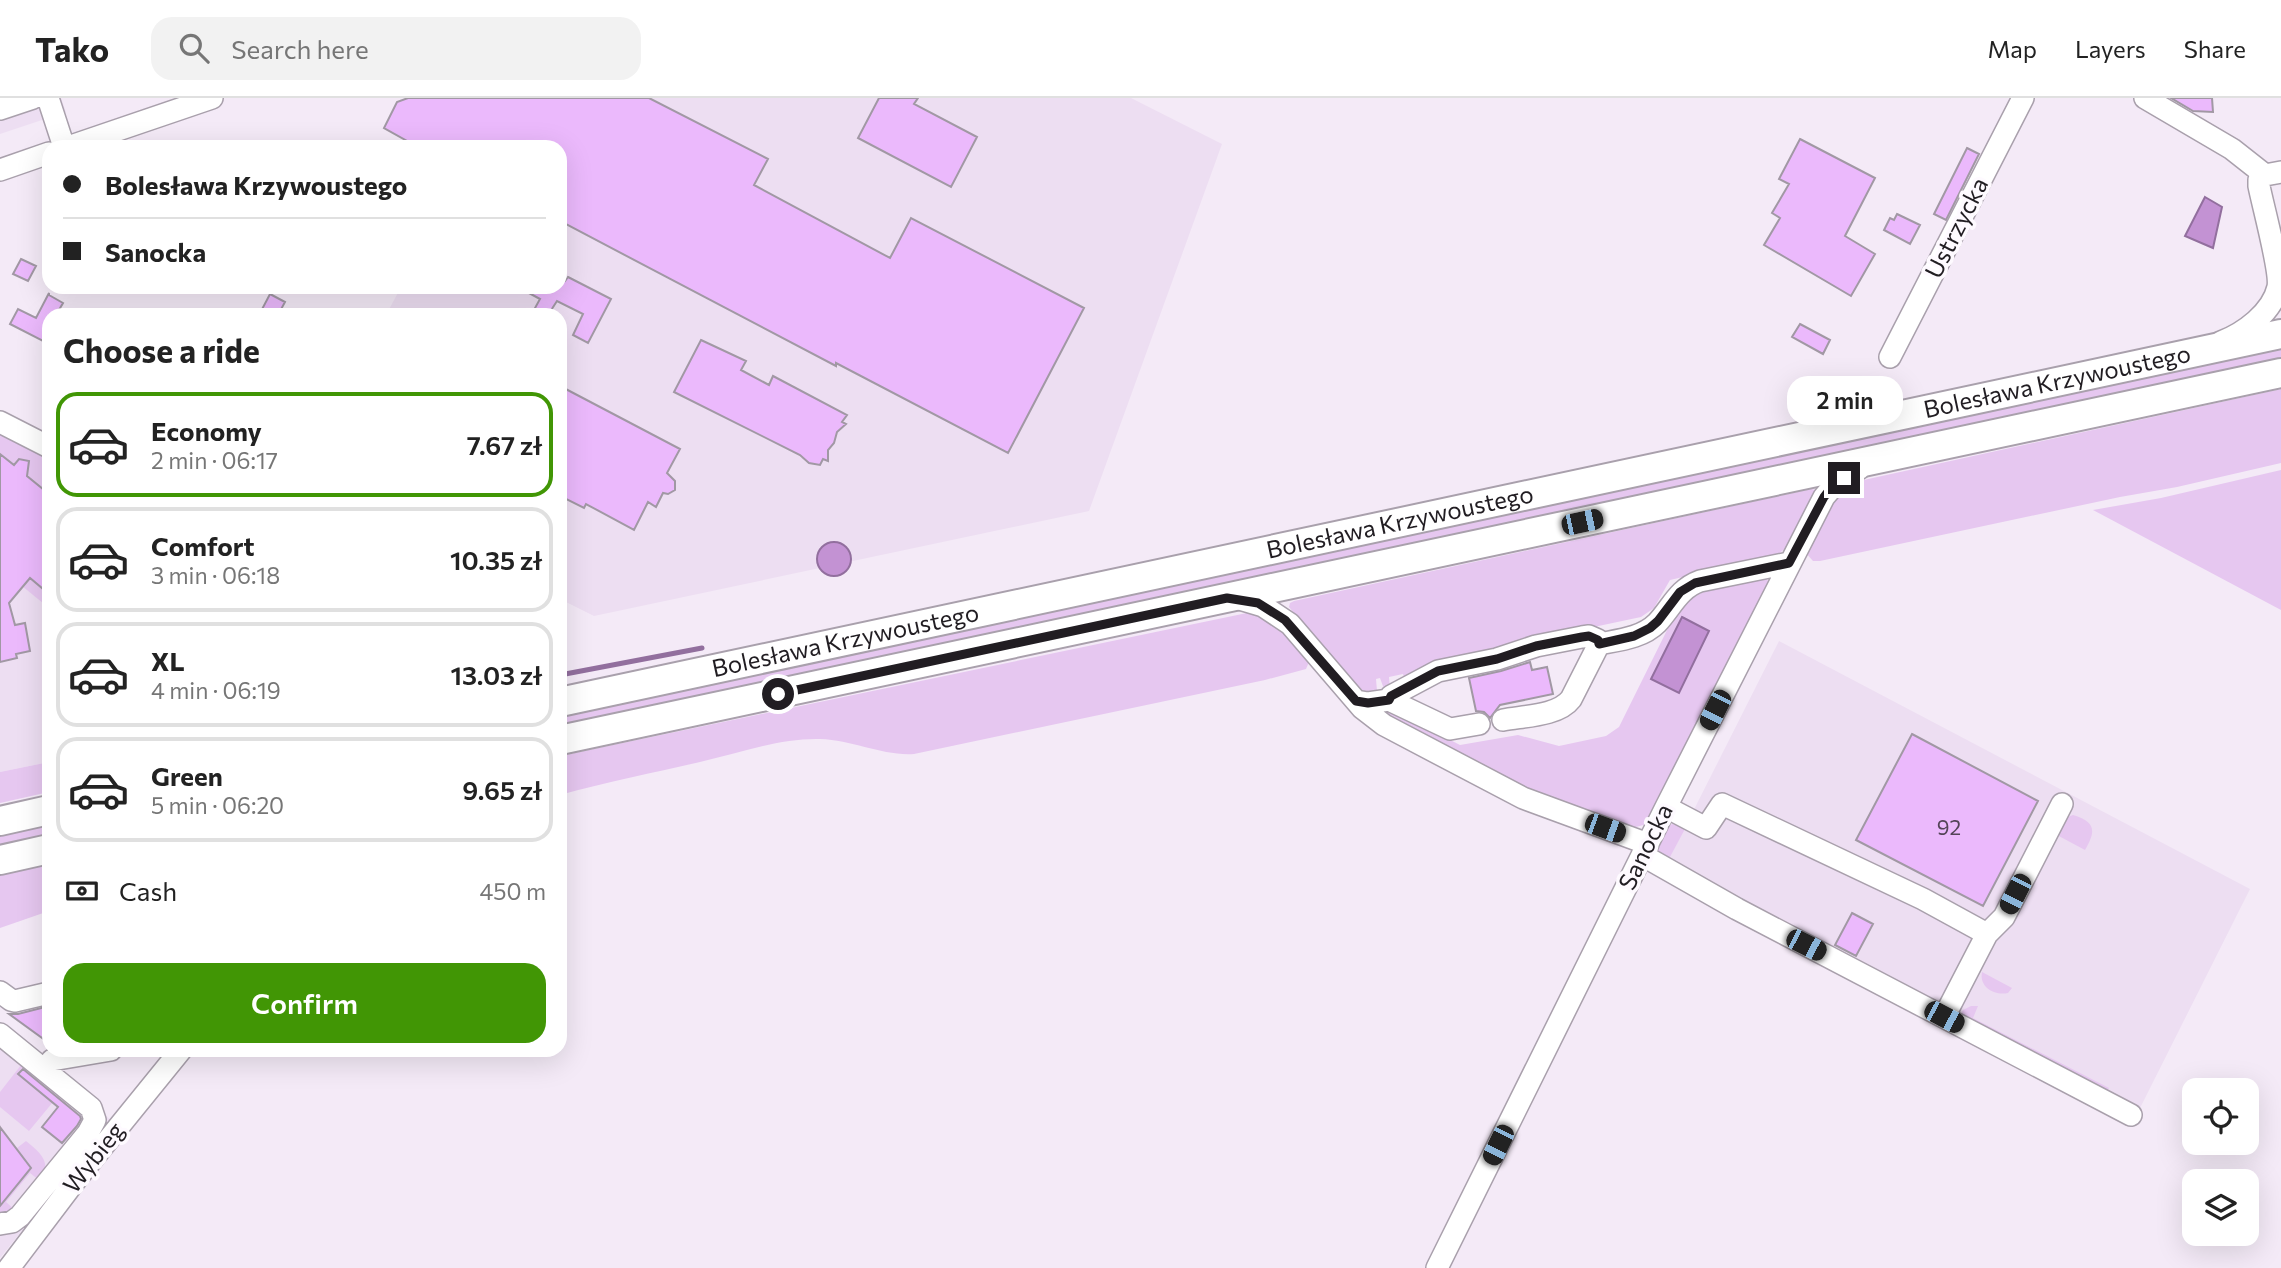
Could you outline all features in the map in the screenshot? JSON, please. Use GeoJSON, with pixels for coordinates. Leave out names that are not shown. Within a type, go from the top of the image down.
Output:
{"type":"FeatureCollection","features":[{"type":"Feature","properties":{"kind":"main road","name":"Bolesława Krzywoustego"},"geometry":{"type":"LineString","coordinates":[[567,701],[2281,334]]}},
{"type":"Feature","properties":{"kind":"main road","name":"Bolesława Krzywoustego"},"geometry":{"type":"LineString","coordinates":[[567,739],[2281,373]]}},
{"type":"Feature","properties":{"kind":"main road"},"geometry":{"type":"LineString","coordinates":[[0,821],[42,812]]}},
{"type":"Feature","properties":{"kind":"main road"},"geometry":{"type":"LineString","coordinates":[[0,860],[42,851]]}},
{"type":"Feature","properties":{"kind":"street"},"geometry":{"type":"LineString","coordinates":[[0,110],[33,98]]}},
{"type":"Feature","properties":{"kind":"street"},"geometry":{"type":"LineString","coordinates":[[48,98],[63,140]]}},
{"type":"Feature","properties":{"kind":"street"},"geometry":{"type":"LineString","coordinates":[[87,140],[212,98]]}},
{"type":"Feature","properties":{"kind":"street","name":"Ustrzycka"},"geometry":{"type":"LineString","coordinates":[[1890,357],[2023,98]]}},
{"type":"Feature","properties":{"kind":"street"},"geometry":{"type":"LineString","coordinates":[[2145,98],[2273,173]]}},
{"type":"Feature","properties":{"kind":"street"},"geometry":{"type":"LineString","coordinates":[[0,170],[42,155]]}},
{"type":"Feature","properties":{"kind":"street"},"geometry":{"type":"LineString","coordinates":[[2194,352],[2231,338],[2256,320],[2267,310],[2280,288],[2278,260],[2259,186],[2259,180],[2273,173]]}},
{"type":"Feature","properties":{"kind":"street"},"geometry":{"type":"LineString","coordinates":[[0,422],[42,443]]}},
{"type":"Feature","properties":{"kind":"street","name":"Sanocka"},"geometry":{"type":"LineString","coordinates":[[1437,1268],[1665,807],[1824,497],[1852,472],[1888,456]]}},
{"type":"Feature","properties":{"kind":"street"},"geometry":{"type":"LineString","coordinates":[[1599,644],[1634,636],[1650,628],[1680,592],[1695,583],[1789,563]]}},
{"type":"Feature","properties":{"kind":"street"},"geometry":{"type":"LineString","coordinates":[[1227,598],[1258,603],[1285,620],[1356,701],[1384,725],[1523,798],[1645,849],[1737,909],[2131,1115]]}},
{"type":"Feature","properties":{"kind":"street"},"geometry":{"type":"LineString","coordinates":[[1356,701],[1368,703],[1389,700],[1410,685],[1438,671],[1497,659],[1536,646],[1589,636],[1598,640],[1599,644]]}},
{"type":"Feature","properties":{"kind":"street"},"geometry":{"type":"LineString","coordinates":[[1503,720],[1557,710],[1566,705],[1599,644]]}},
{"type":"Feature","properties":{"kind":"street"},"geometry":{"type":"LineString","coordinates":[[1389,700],[1450,729],[1479,724]]}},
{"type":"Feature","properties":{"kind":"street"},"geometry":{"type":"LineString","coordinates":[[1665,807],[1706,828],[1722,804],[1923,899],[1987,934]]}},
{"type":"Feature","properties":{"kind":"street"},"geometry":{"type":"LineString","coordinates":[[1944,1017],[1987,934],[2004,917],[2062,804]]}},
{"type":"Feature","properties":{"kind":"street"},"geometry":{"type":"LineString","coordinates":[[0,992],[15,1001],[42,995]]}},
{"type":"Feature","properties":{"kind":"street"},"geometry":{"type":"LineString","coordinates":[[0,1034],[91,1108],[94,1119],[88,1133],[20,1216],[12,1222],[0,1224]]}},
{"type":"Feature","properties":{"kind":"street"},"geometry":{"type":"LineString","coordinates":[[52,1060],[70,1057]]}},
{"type":"Feature","properties":{"kind":"street","name":"Wybieg"},"geometry":{"type":"LineString","coordinates":[[9,1268],[78,1177],[175,1057]]}},
{"type":"Feature","properties":{"kind":"shaded area"},"geometry":{"type":"Polygon","coordinates":[[[0,98],[61,98],[66,112],[0,134],[0,98]]]}},
{"type":"Feature","properties":{"kind":"shaded area"},"geometry":{"type":"Polygon","coordinates":[[[498,98],[1131,98],[1222,144],[1089,511],[594,616],[567,602],[567,308],[390,308],[397,294],[567,294],[567,140],[551,140],[498,98]]]}},
{"type":"Feature","properties":{"kind":"shaded area"},"geometry":{"type":"Polygon","coordinates":[[[2205,197],[2222,207],[2213,248],[2185,236],[2205,197]]]}},
{"type":"Feature","properties":{"kind":"shaded area"},"geometry":{"type":"Polygon","coordinates":[[[2281,345],[2281,363],[567,729],[567,711],[2281,345]]]}},
{"type":"Feature","properties":{"kind":"shaded area"},"geometry":{"type":"Polygon","coordinates":[[[2281,389],[2281,463],[1820,561],[1813,561],[1805,552],[1832,503],[1859,481],[2281,389]]]}},
{"type":"Feature","properties":{"kind":"shaded area"},"geometry":{"type":"Polygon","coordinates":[[[0,432],[42,453],[42,602],[0,568],[0,432]]]}},
{"type":"Feature","properties":{"kind":"shaded area"},"geometry":{"type":"Polygon","coordinates":[[[2281,470],[2281,610],[2093,510],[2161,498],[2281,470]]]}},
{"type":"Feature","properties":{"kind":"shaded area"},"geometry":{"type":"Polygon","coordinates":[[[1811,489],[1817,490],[1787,547],[1777,555],[1670,580],[1654,608],[1641,617],[1589,628],[1406,685],[1403,674],[1389,677],[1390,689],[1384,689],[1380,678],[1376,679],[1377,691],[1357,688],[1289,607],[1294,601],[1811,489]]]}},
{"type":"Feature","properties":{"kind":"shaded area"},"geometry":{"type":"Polygon","coordinates":[[[834,542],[846,547],[851,559],[846,571],[834,576],[822,571],[817,559],[822,547],[834,542]]]}},
{"type":"Feature","properties":{"kind":"shaded area"},"geometry":{"type":"Polygon","coordinates":[[[0,564],[42,602],[42,763],[0,772],[0,564]]]}},
{"type":"Feature","properties":{"kind":"shaded area"},"geometry":{"type":"Polygon","coordinates":[[[1765,577],[1769,582],[1647,824],[1632,828],[1543,799],[1384,714],[1390,709],[1460,745],[1518,735],[1559,746],[1606,736],[1619,727],[1675,614],[1684,604],[1716,588],[1765,577]]]}},
{"type":"Feature","properties":{"kind":"shaded area"},"geometry":{"type":"Polygon","coordinates":[[[1247,613],[1276,625],[1309,662],[1306,669],[1265,680],[914,754],[890,753],[832,740],[805,739],[760,747],[567,793],[567,755],[1247,613]]]}},
{"type":"Feature","properties":{"kind":"shaded area"},"geometry":{"type":"Polygon","coordinates":[[[1682,617],[1709,631],[1679,693],[1651,679],[1682,617]]]}},
{"type":"Feature","properties":{"kind":"shaded area"},"geometry":{"type":"Polygon","coordinates":[[[1779,641],[2250,889],[2132,1124],[1677,888],[1662,873],[1779,641]]]}},
{"type":"Feature","properties":{"kind":"shaded area"},"geometry":{"type":"Polygon","coordinates":[[[42,763],[42,794],[0,803],[0,772],[42,763]]]}},
{"type":"Feature","properties":{"kind":"shaded area"},"geometry":{"type":"Polygon","coordinates":[[[2073,815],[2086,821],[2092,828],[2085,850],[2055,834],[2065,818],[2073,815]]]}},
{"type":"Feature","properties":{"kind":"shaded area"},"geometry":{"type":"Polygon","coordinates":[[[42,823],[42,840],[0,849],[0,832],[42,823]]]}},
{"type":"Feature","properties":{"kind":"shaded area"},"geometry":{"type":"Polygon","coordinates":[[[1672,824],[1686,827],[1669,859],[1658,851],[1658,847],[1664,832],[1672,824]]]}},
{"type":"Feature","properties":{"kind":"shaded area"},"geometry":{"type":"Polygon","coordinates":[[[42,865],[42,913],[0,928],[0,874],[42,865]]]}},
{"type":"Feature","properties":{"kind":"shaded area"},"geometry":{"type":"Polygon","coordinates":[[[1982,972],[2012,988],[2008,993],[1993,992],[1985,986],[1982,972]]]}},
{"type":"Feature","properties":{"kind":"shaded area"},"geometry":{"type":"Polygon","coordinates":[[[1978,1006],[1973,1018],[2109,1088],[2107,1091],[1960,1016],[1963,1010],[1978,1006]]]}},
{"type":"Feature","properties":{"kind":"shaded area"},"geometry":{"type":"Polygon","coordinates":[[[0,1029],[111,1120],[0,1258],[0,1029]]]}},
{"type":"Feature","properties":{"kind":"shaded area"},"geometry":{"type":"Polygon","coordinates":[[[25,1060],[28,1062],[19,1075],[53,1102],[29,1131],[0,1107],[0,1092],[25,1060]]]}},
{"type":"Feature","properties":{"kind":"shaded area"},"geometry":{"type":"Polygon","coordinates":[[[26,1141],[43,1158],[44,1175],[40,1181],[30,1173],[6,1202],[15,1210],[0,1216],[0,1206],[31,1168],[18,1151],[10,1157],[8,1155],[26,1141]]]}},
{"type":"Feature","properties":{"kind":"building"},"geometry":{"type":"Polygon","coordinates":[[[408,98],[649,98],[768,159],[754,185],[890,258],[911,218],[1084,308],[1008,453],[567,225],[567,140],[405,140],[384,128],[397,102],[408,98]]]}},
{"type":"Feature","properties":{"kind":"building"},"geometry":{"type":"Polygon","coordinates":[[[879,98],[918,98],[914,104],[977,137],[951,187],[858,138],[879,98]]]}},
{"type":"Feature","properties":{"kind":"building"},"geometry":{"type":"Polygon","coordinates":[[[2171,98],[2212,98],[2213,112],[2193,111],[2171,98]]]}},
{"type":"Feature","properties":{"kind":"building"},"geometry":{"type":"Polygon","coordinates":[[[1800,139],[1875,178],[1845,236],[1875,254],[1851,296],[1764,245],[1780,218],[1772,213],[1789,184],[1779,179],[1800,139]]]}},
{"type":"Feature","properties":{"kind":"building"},"geometry":{"type":"Polygon","coordinates":[[[1967,148],[1979,154],[1946,220],[1934,214],[1967,148]]]}},
{"type":"Feature","properties":{"kind":"building"},"geometry":{"type":"Polygon","coordinates":[[[1897,214],[1920,225],[1910,244],[1884,230],[1890,218],[1894,220],[1897,214]]]}},
{"type":"Feature","properties":{"kind":"building"},"geometry":{"type":"Polygon","coordinates":[[[21,259],[36,266],[28,281],[13,274],[21,259]]]}},
{"type":"Feature","properties":{"kind":"building"},"geometry":{"type":"Polygon","coordinates":[[[567,278],[611,299],[588,343],[573,335],[583,314],[557,301],[552,308],[535,308],[540,299],[531,294],[567,294],[567,278]]]}},
{"type":"Feature","properties":{"kind":"building"},"geometry":{"type":"Polygon","coordinates":[[[48,294],[63,303],[60,308],[42,308],[42,340],[10,324],[18,309],[36,318],[48,294]]]}},
{"type":"Feature","properties":{"kind":"building"},"geometry":{"type":"Polygon","coordinates":[[[270,294],[285,302],[282,308],[263,308],[270,294]]]}},
{"type":"Feature","properties":{"kind":"building"},"geometry":{"type":"Polygon","coordinates":[[[1800,324],[1830,340],[1823,354],[1792,337],[1800,324]]]}},
{"type":"Feature","properties":{"kind":"building"},"geometry":{"type":"Polygon","coordinates":[[[701,340],[746,361],[741,370],[769,385],[773,376],[847,415],[842,422],[846,424],[837,432],[834,443],[828,450],[828,461],[823,459],[820,465],[809,463],[800,455],[674,392],[701,340]]]}},
{"type":"Feature","properties":{"kind":"building"},"geometry":{"type":"Polygon","coordinates":[[[567,390],[680,449],[667,473],[675,481],[675,490],[668,494],[663,493],[656,507],[648,502],[634,530],[586,504],[584,508],[567,500],[567,390]]]}},
{"type":"Feature","properties":{"kind":"building"},"geometry":{"type":"Polygon","coordinates":[[[0,454],[14,465],[19,459],[29,461],[27,476],[42,488],[42,588],[30,578],[9,603],[15,625],[25,623],[30,651],[0,662],[0,454]]]}},
{"type":"Feature","properties":{"kind":"building"},"geometry":{"type":"Polygon","coordinates":[[[1530,662],[1532,670],[1547,667],[1553,694],[1500,705],[1490,718],[1484,712],[1476,711],[1469,678],[1530,662]]]}},
{"type":"Feature","properties":{"kind":"building"},"geometry":{"type":"Polygon","coordinates":[[[1912,734],[2038,801],[1983,906],[1856,840],[1912,734]]]}},
{"type":"Feature","properties":{"kind":"building"},"geometry":{"type":"Polygon","coordinates":[[[1852,913],[1873,924],[1856,956],[1835,945],[1852,913]]]}},
{"type":"Feature","properties":{"kind":"building"},"geometry":{"type":"Polygon","coordinates":[[[42,1008],[42,1038],[9,1014],[42,1008]]]}},
{"type":"Feature","properties":{"kind":"building"},"geometry":{"type":"Polygon","coordinates":[[[23,1069],[80,1116],[77,1126],[62,1143],[42,1127],[58,1107],[18,1074],[23,1069]]]}},
{"type":"Feature","properties":{"kind":"building"},"geometry":{"type":"Polygon","coordinates":[[[0,1127],[31,1168],[0,1206],[0,1127]]]}},
{"type":"Feature","properties":{"kind":"waterway"},"geometry":{"type":"LineString","coordinates":[[567,674],[702,648]]}},
{"type":"Feature","properties":{"kind":"route"},"geometry":{"type":"LineString","coordinates":[[778,694],[1227,598],[1258,603],[1275,612],[1294,628],[1356,701],[1368,703],[1389,700],[1391,696],[1438,671],[1582,637],[1589,636],[1598,640],[1599,644],[1643,633],[1658,621],[1680,592],[1700,580],[1789,563],[1824,497],[1844,478]]}}]}
